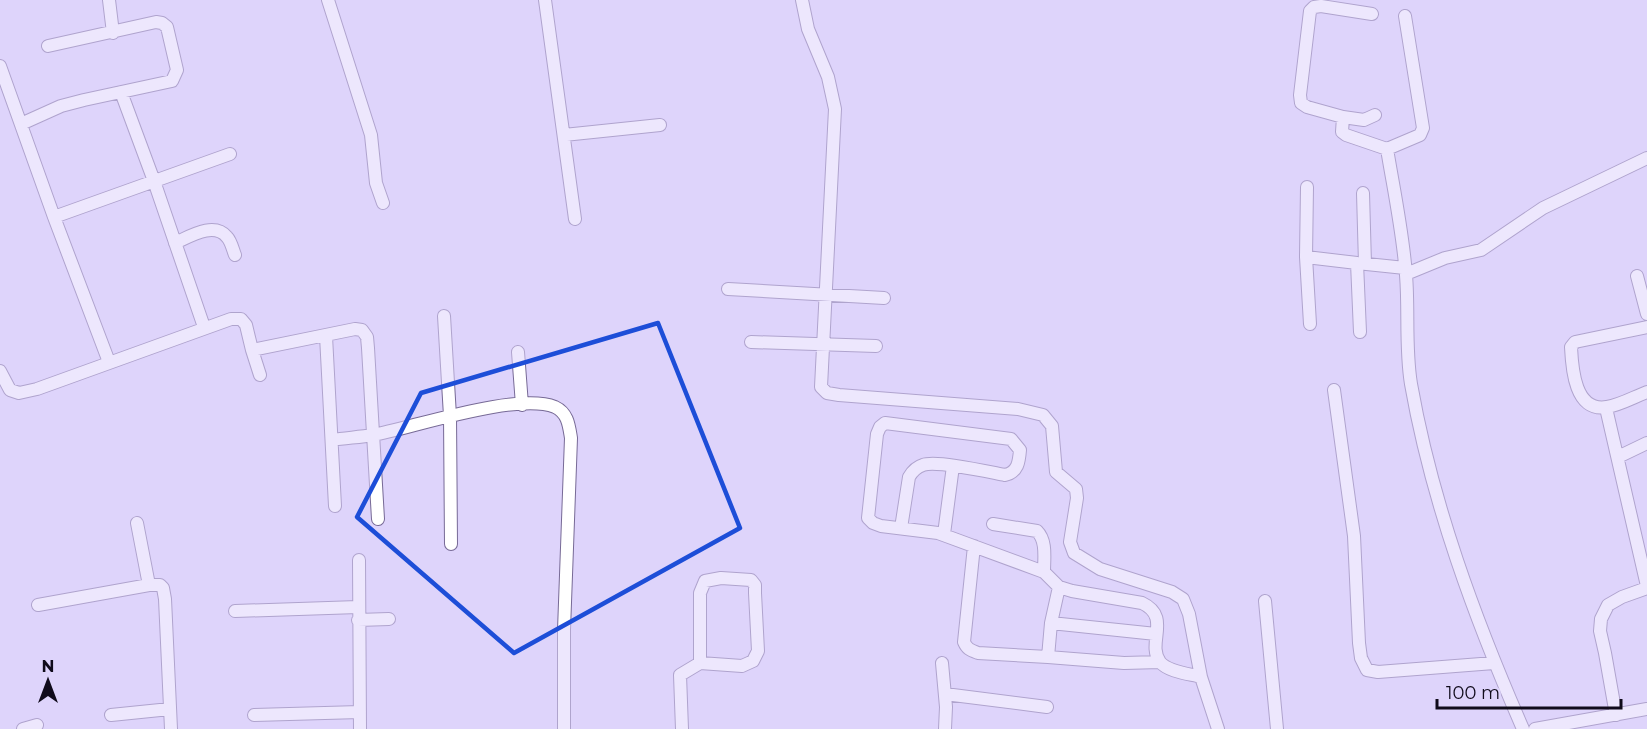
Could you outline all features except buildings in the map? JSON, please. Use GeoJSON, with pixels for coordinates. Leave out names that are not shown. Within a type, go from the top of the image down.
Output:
{"type":"FeatureCollection","features":[{"type":"Feature","properties":{"kind":"street"},"geometry":{"type":"LineString","coordinates":[[109,0],[113,33]]}},
{"type":"Feature","properties":{"kind":"street"},"geometry":{"type":"LineString","coordinates":[[328,0],[371,135],[376,183],[383,203]]}},
{"type":"Feature","properties":{"kind":"street"},"geometry":{"type":"LineString","coordinates":[[545,0],[575,219]]}},
{"type":"Feature","properties":{"kind":"street"},"geometry":{"type":"LineString","coordinates":[[802,0],[808,29],[828,77],[835,109],[820,387],[827,393],[1017,409],[1042,415],[1052,426],[1056,472],[1076,489],[1077,498],[1070,542],[1074,553],[1100,569],[1172,592],[1183,599],[1189,614],[1201,677],[1218,729]]}},
{"type":"Feature","properties":{"kind":"street"},"geometry":{"type":"LineString","coordinates":[[1372,14],[1314,6],[1310,11],[1300,94],[1301,103],[1307,107],[1364,120],[1375,115]]}},
{"type":"Feature","properties":{"kind":"street"},"geometry":{"type":"LineString","coordinates":[[1343,117],[1341,132],[1387,149],[1420,135],[1423,128],[1405,16]]}},
{"type":"Feature","properties":{"kind":"street"},"geometry":{"type":"LineString","coordinates":[[21,124],[61,106],[172,81],[176,76],[177,70],[167,27],[162,23],[156,22],[48,46]]}},
{"type":"Feature","properties":{"kind":"street"},"geometry":{"type":"LineString","coordinates":[[0,66],[54,217],[110,362]]}},
{"type":"Feature","properties":{"kind":"street"},"geometry":{"type":"LineString","coordinates":[[121,92],[204,327]]}},
{"type":"Feature","properties":{"kind":"street"},"geometry":{"type":"LineString","coordinates":[[564,135],[660,125]]}},
{"type":"Feature","properties":{"kind":"street"},"geometry":{"type":"LineString","coordinates":[[1387,149],[1406,271],[1411,381],[1427,460],[1439,505],[1494,663],[1523,729]]}},
{"type":"Feature","properties":{"kind":"street"},"geometry":{"type":"LineString","coordinates":[[54,217],[230,154]]}},
{"type":"Feature","properties":{"kind":"street"},"geometry":{"type":"LineString","coordinates":[[1306,257],[1406,271],[1445,258],[1481,250],[1543,208],[1647,158]]}},
{"type":"Feature","properties":{"kind":"street"},"geometry":{"type":"LineString","coordinates":[[1306,187],[1306,257],[1310,324]]}},
{"type":"Feature","properties":{"kind":"street"},"geometry":{"type":"LineString","coordinates":[[1360,332],[1363,193]]}},
{"type":"Feature","properties":{"kind":"street"},"geometry":{"type":"LineString","coordinates":[[175,243],[204,231],[220,232],[227,237],[235,255]]}},
{"type":"Feature","properties":{"kind":"street"},"geometry":{"type":"LineString","coordinates":[[1637,276],[1647,314]]}},
{"type":"Feature","properties":{"kind":"street"},"geometry":{"type":"LineString","coordinates":[[728,289],[884,298]]}},
{"type":"Feature","properties":{"kind":"street"},"geometry":{"type":"LineString","coordinates":[[444,316],[450,416],[451,543]]}},
{"type":"Feature","properties":{"kind":"street"},"geometry":{"type":"LineString","coordinates":[[0,371],[10,390],[20,393],[37,389],[204,327],[231,319],[242,319],[246,325],[260,375]]}},
{"type":"Feature","properties":{"kind":"street"},"geometry":{"type":"LineString","coordinates":[[1647,327],[1575,342],[1571,347],[1576,386],[1581,397],[1593,406],[1606,408],[1647,392]]}},
{"type":"Feature","properties":{"kind":"street"},"geometry":{"type":"LineString","coordinates":[[252,350],[355,329],[362,330],[367,337],[378,519]]}},
{"type":"Feature","properties":{"kind":"street"},"geometry":{"type":"LineString","coordinates":[[326,336],[335,506]]}},
{"type":"Feature","properties":{"kind":"street"},"geometry":{"type":"LineString","coordinates":[[751,342],[876,346]]}},
{"type":"Feature","properties":{"kind":"street"},"geometry":{"type":"LineString","coordinates":[[518,352],[522,405]]}},
{"type":"Feature","properties":{"kind":"street"},"geometry":{"type":"LineString","coordinates":[[1334,390],[1354,536],[1359,643],[1361,658],[1366,670],[1378,672],[1494,663]]}},
{"type":"Feature","properties":{"kind":"street"},"geometry":{"type":"LineString","coordinates":[[332,440],[374,435],[450,416],[522,405],[554,407],[564,413],[572,438],[564,630],[564,729]]}},
{"type":"Feature","properties":{"kind":"street"},"geometry":{"type":"LineString","coordinates":[[1606,408],[1647,587],[1608,605],[1601,619],[1599,631],[1616,715]]}},
{"type":"Feature","properties":{"kind":"street"},"geometry":{"type":"LineString","coordinates":[[901,528],[909,477],[913,470],[924,464],[953,466],[1005,475],[1013,473],[1016,470],[1020,450],[1011,439],[885,423],[877,434],[868,518],[881,526],[944,534],[1044,572],[1059,587],[1142,603],[1149,607],[1157,621],[1156,649],[1160,662]]}},
{"type":"Feature","properties":{"kind":"street"},"geometry":{"type":"LineString","coordinates":[[1618,457],[1647,443]]}},
{"type":"Feature","properties":{"kind":"street"},"geometry":{"type":"LineString","coordinates":[[944,534],[953,466]]}},
{"type":"Feature","properties":{"kind":"street"},"geometry":{"type":"LineString","coordinates":[[137,523],[149,585]]}},
{"type":"Feature","properties":{"kind":"street"},"geometry":{"type":"LineString","coordinates":[[993,524],[1037,531],[1042,536],[1044,544],[1044,572]]}},
{"type":"Feature","properties":{"kind":"street"},"geometry":{"type":"LineString","coordinates":[[974,546],[964,642],[966,647],[978,653],[1124,663],[1160,662],[1167,667],[1201,677]]}},
{"type":"Feature","properties":{"kind":"street"},"geometry":{"type":"LineString","coordinates":[[359,560],[360,729]]}},
{"type":"Feature","properties":{"kind":"street"},"geometry":{"type":"LineString","coordinates":[[682,729],[680,675],[700,663],[742,666],[753,661],[758,651],[755,592],[751,580],[710,578],[705,580],[700,593],[700,663]]}},
{"type":"Feature","properties":{"kind":"street"},"geometry":{"type":"LineString","coordinates":[[38,605],[160,585],[163,588],[165,599],[171,729]]}},
{"type":"Feature","properties":{"kind":"street"},"geometry":{"type":"LineString","coordinates":[[1048,657],[1059,587]]}},
{"type":"Feature","properties":{"kind":"street"},"geometry":{"type":"LineString","coordinates":[[1265,601],[1277,729]]}},
{"type":"Feature","properties":{"kind":"street"},"geometry":{"type":"LineString","coordinates":[[235,611],[358,607]]}},
{"type":"Feature","properties":{"kind":"street"},"geometry":{"type":"LineString","coordinates":[[358,620],[389,619]]}},
{"type":"Feature","properties":{"kind":"street"},"geometry":{"type":"LineString","coordinates":[[1052,623],[1156,634]]}},
{"type":"Feature","properties":{"kind":"street"},"geometry":{"type":"LineString","coordinates":[[942,663],[945,729]]}},
{"type":"Feature","properties":{"kind":"street"},"geometry":{"type":"LineString","coordinates":[[945,694],[1047,707]]}},
{"type":"Feature","properties":{"kind":"street"},"geometry":{"type":"LineString","coordinates":[[111,715],[170,709]]}},
{"type":"Feature","properties":{"kind":"street"},"geometry":{"type":"LineString","coordinates":[[1535,729],[1647,709]]}},
{"type":"Feature","properties":{"kind":"street"},"geometry":{"type":"LineString","coordinates":[[254,715],[360,712]]}},
{"type":"Feature","properties":{"kind":"street"},"geometry":{"type":"LineString","coordinates":[[23,729],[37,725]]}},
{"type":"Feature","properties":{"kind":"highlighted area"},"geometry":{"type":"Polygon","coordinates":[[[658,323],[740,528],[514,653],[357,517],[421,393],[658,323]]]}}]}
